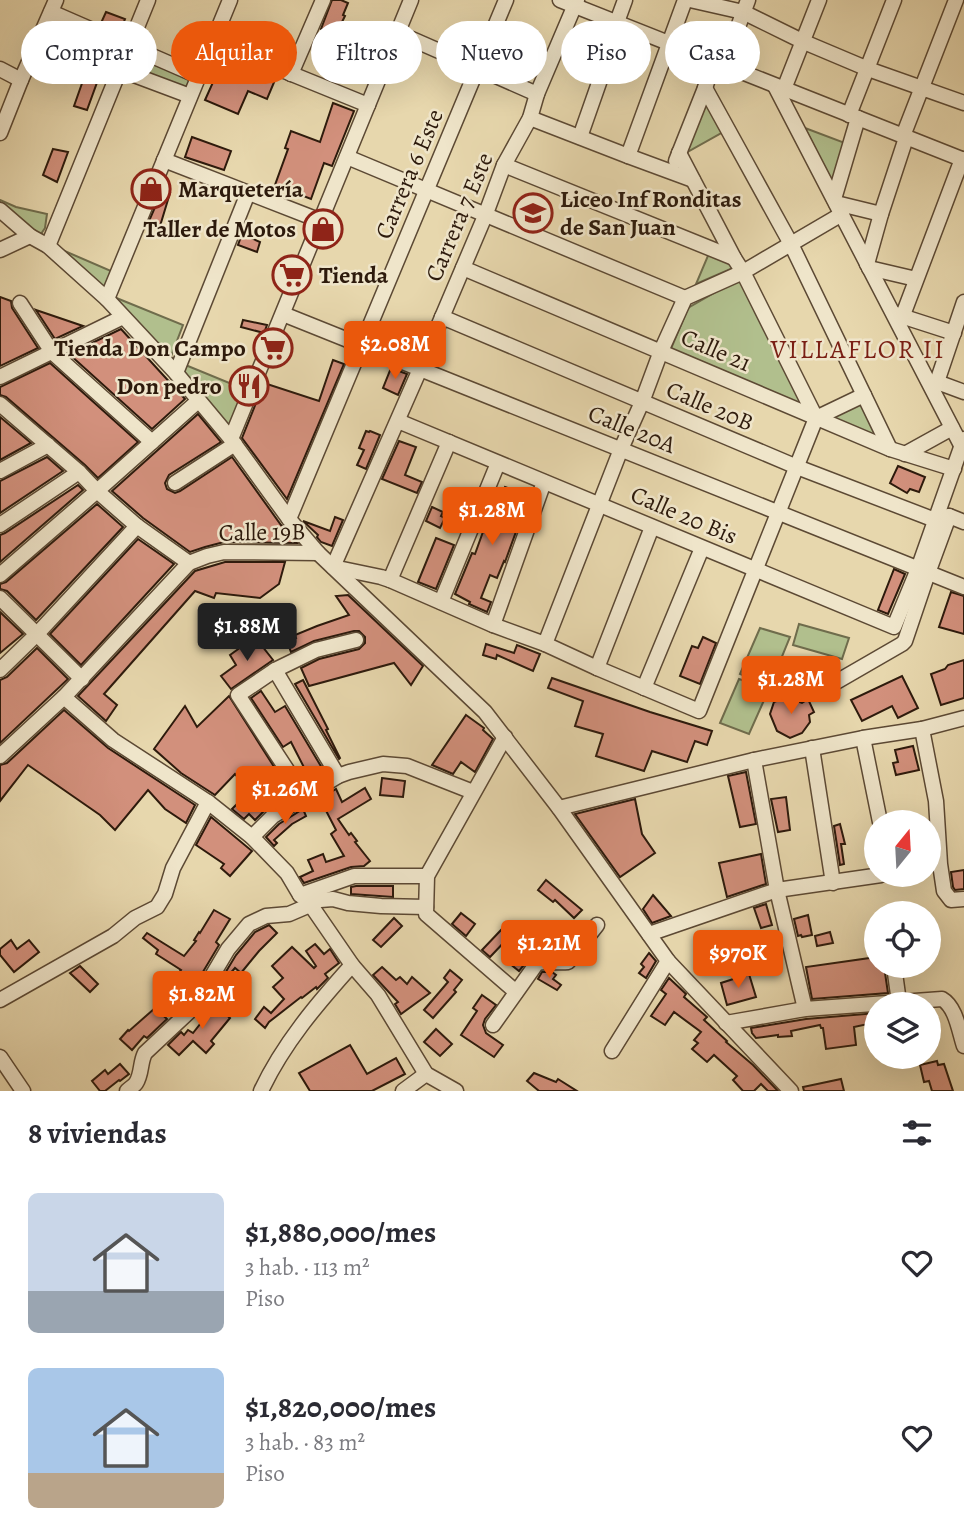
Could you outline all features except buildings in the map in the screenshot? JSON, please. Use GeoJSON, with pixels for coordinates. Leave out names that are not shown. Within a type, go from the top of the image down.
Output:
{"type":"FeatureCollection","features":[{"type":"Feature","properties":{"kind":"street"},"geometry":{"type":"LineString","coordinates":[[139,21],[148,0]]}},
{"type":"Feature","properties":{"kind":"street"},"geometry":{"type":"LineString","coordinates":[[222,21],[230,0]]}},
{"type":"Feature","properties":{"kind":"street"},"geometry":{"type":"LineString","coordinates":[[297,62],[323,0]]}},
{"type":"Feature","properties":{"kind":"street"},"geometry":{"type":"LineString","coordinates":[[403,21],[411,0]]}},
{"type":"Feature","properties":{"kind":"street","name":"Carrera 6 Este"},"geometry":{"type":"LineString","coordinates":[[497,21],[506,0]]}},
{"type":"Feature","properties":{"kind":"street"},"geometry":{"type":"LineString","coordinates":[[619,21],[625,0]]}},
{"type":"Feature","properties":{"kind":"street"},"geometry":{"type":"LineString","coordinates":[[679,21],[688,0],[746,6],[804,42],[867,69],[964,103]]}},
{"type":"Feature","properties":{"kind":"street"},"geometry":{"type":"LineString","coordinates":[[779,88],[804,42],[819,0]]}},
{"type":"Feature","properties":{"kind":"street"},"geometry":{"type":"LineString","coordinates":[[545,644],[621,449],[685,298],[743,272],[790,244],[837,205],[853,116],[867,69],[894,0]]}},
{"type":"Feature","properties":{"kind":"street"},"geometry":{"type":"LineString","coordinates":[[868,266],[881,214],[921,88],[956,0]]}},
{"type":"Feature","properties":{"kind":"street"},"geometry":{"type":"LineString","coordinates":[[571,2],[614,21]]}},
{"type":"Feature","properties":{"kind":"street","name":"Carrera 7 Este"},"geometry":{"type":"LineString","coordinates":[[333,567],[398,421],[504,165],[530,118],[571,2]]}},
{"type":"Feature","properties":{"kind":"street"},"geometry":{"type":"LineString","coordinates":[[53,6],[80,21]]}},
{"type":"Feature","properties":{"kind":"street"},"geometry":{"type":"LineString","coordinates":[[628,156],[665,54]]}},
{"type":"Feature","properties":{"kind":"street"},"geometry":{"type":"LineString","coordinates":[[0,69],[21,80],[0,133]]}},
{"type":"Feature","properties":{"kind":"street"},"geometry":{"type":"LineString","coordinates":[[297,76],[368,105]]}},
{"type":"Feature","properties":{"kind":"street"},"geometry":{"type":"LineString","coordinates":[[760,80],[963,160],[916,279],[898,314]]}},
{"type":"Feature","properties":{"kind":"street"},"geometry":{"type":"LineString","coordinates":[[157,83],[190,96]]}},
{"type":"Feature","properties":{"kind":"street"},"geometry":{"type":"LineString","coordinates":[[48,246],[113,84]]}},
{"type":"Feature","properties":{"kind":"street"},"geometry":{"type":"LineString","coordinates":[[107,299],[195,84]]}},
{"type":"Feature","properties":{"kind":"street"},"geometry":{"type":"LineString","coordinates":[[175,483],[233,442],[377,84]]}},
{"type":"Feature","properties":{"kind":"street","name":"Carrera 6 Este"},"geometry":{"type":"LineString","coordinates":[[289,519],[471,84]]}},
{"type":"Feature","properties":{"kind":"street"},"geometry":{"type":"LineString","coordinates":[[515,84],[537,94]]}},
{"type":"Feature","properties":{"kind":"street"},"geometry":{"type":"LineString","coordinates":[[580,137],[598,84]]}},
{"type":"Feature","properties":{"kind":"street"},"geometry":{"type":"LineString","coordinates":[[672,173],[707,84]]}},
{"type":"Feature","properties":{"kind":"street"},"geometry":{"type":"LineString","coordinates":[[705,88],[790,244],[890,449]]}},
{"type":"Feature","properties":{"kind":"street"},"geometry":{"type":"LineString","coordinates":[[779,88],[868,266],[898,314],[935,386],[952,428],[963,442],[942,518],[923,571],[905,641],[831,685]]}},
{"type":"Feature","properties":{"kind":"street"},"geometry":{"type":"LineString","coordinates":[[530,118],[693,180]]}},
{"type":"Feature","properties":{"kind":"street"},"geometry":{"type":"LineString","coordinates":[[679,153],[743,272],[816,418]]}},
{"type":"Feature","properties":{"kind":"street"},"geometry":{"type":"LineString","coordinates":[[347,157],[685,298]]}},
{"type":"Feature","properties":{"kind":"street"},"geometry":{"type":"LineString","coordinates":[[164,160],[321,221]]}},
{"type":"Feature","properties":{"kind":"street"},"geometry":{"type":"LineString","coordinates":[[504,165],[734,258]]}},
{"type":"Feature","properties":{"kind":"street"},"geometry":{"type":"LineString","coordinates":[[176,373],[248,193]]}},
{"type":"Feature","properties":{"kind":"street"},"geometry":{"type":"LineString","coordinates":[[837,205],[881,214]]}},
{"type":"Feature","properties":{"kind":"street"},"geometry":{"type":"LineString","coordinates":[[0,210],[30,236],[48,246],[107,299],[176,373],[318,553]]}},
{"type":"Feature","properties":{"kind":"street"},"geometry":{"type":"LineString","coordinates":[[0,250],[30,236]]}},
{"type":"Feature","properties":{"kind":"street"},"geometry":{"type":"LineString","coordinates":[[868,266],[916,279]]}},
{"type":"Feature","properties":{"kind":"street","name":"Calle 21"},"geometry":{"type":"LineString","coordinates":[[463,268],[890,449],[954,469]]}},
{"type":"Feature","properties":{"kind":"street"},"geometry":{"type":"LineString","coordinates":[[935,386],[964,302]]}},
{"type":"Feature","properties":{"kind":"street"},"geometry":{"type":"LineString","coordinates":[[20,303],[52,352],[152,442]]}},
{"type":"Feature","properties":{"kind":"street","name":"Calle 20A"},"geometry":{"type":"LineString","coordinates":[[283,314],[964,587]]}},
{"type":"Feature","properties":{"kind":"street"},"geometry":{"type":"LineString","coordinates":[[898,314],[954,332]]}},
{"type":"Feature","properties":{"kind":"street"},"geometry":{"type":"LineString","coordinates":[[0,377],[123,317]]}},
{"type":"Feature","properties":{"kind":"street","name":"Calle 20B"},"geometry":{"type":"LineString","coordinates":[[442,317],[797,467],[942,518],[964,522]]}},
{"type":"Feature","properties":{"kind":"street"},"geometry":{"type":"LineString","coordinates":[[935,386],[964,392]]}},
{"type":"Feature","properties":{"kind":"street"},"geometry":{"type":"LineString","coordinates":[[333,567],[390,580],[699,711],[816,418],[864,395]]}},
{"type":"Feature","properties":{"kind":"street"},"geometry":{"type":"LineString","coordinates":[[0,575],[198,401]]}},
{"type":"Feature","properties":{"kind":"street","name":"Calle 19B"},"geometry":{"type":"LineString","coordinates":[[0,404],[137,526],[189,563],[224,552],[318,553],[485,712],[559,808],[668,961],[790,1091]]}},
{"type":"Feature","properties":{"kind":"street","name":"Calle 20 Bis"},"geometry":{"type":"LineString","coordinates":[[398,421],[894,627],[923,571]]}},
{"type":"Feature","properties":{"kind":"street"},"geometry":{"type":"LineString","coordinates":[[905,454],[952,428]]}},
{"type":"Feature","properties":{"kind":"street"},"geometry":{"type":"LineString","coordinates":[[390,580],[449,442]]}},
{"type":"Feature","properties":{"kind":"street"},"geometry":{"type":"LineString","coordinates":[[0,471],[48,445]]}},
{"type":"Feature","properties":{"kind":"street"},"geometry":{"type":"LineString","coordinates":[[441,603],[498,463]]}},
{"type":"Feature","properties":{"kind":"street"},"geometry":{"type":"LineString","coordinates":[[0,525],[79,472]]}},
{"type":"Feature","properties":{"kind":"street"},"geometry":{"type":"LineString","coordinates":[[493,625],[544,482]]}},
{"type":"Feature","properties":{"kind":"street"},"geometry":{"type":"LineString","coordinates":[[0,670],[137,526]]}},
{"type":"Feature","properties":{"kind":"street"},"geometry":{"type":"LineString","coordinates":[[597,668],[652,527]]}},
{"type":"Feature","properties":{"kind":"street"},"geometry":{"type":"LineString","coordinates":[[643,688],[702,548]]}},
{"type":"Feature","properties":{"kind":"street"},"geometry":{"type":"LineString","coordinates":[[0,756],[82,679],[189,563]]}},
{"type":"Feature","properties":{"kind":"street"},"geometry":{"type":"LineString","coordinates":[[0,598],[82,679]]}},
{"type":"Feature","properties":{"kind":"street"},"geometry":{"type":"LineString","coordinates":[[304,796],[238,695],[275,670],[316,650],[356,639]]}},
{"type":"Feature","properties":{"kind":"street"},"geometry":{"type":"LineString","coordinates":[[275,670],[338,776]]}},
{"type":"Feature","properties":{"kind":"street"},"geometry":{"type":"LineString","coordinates":[[64,697],[113,740],[208,802],[252,837],[287,873],[352,965],[378,995],[426,1074],[456,1091]]}},
{"type":"Feature","properties":{"kind":"street"},"geometry":{"type":"LineString","coordinates":[[559,808],[754,760],[922,729],[964,718]]}},
{"type":"Feature","properties":{"kind":"street"},"geometry":{"type":"LineString","coordinates":[[922,729],[936,810]]}},
{"type":"Feature","properties":{"kind":"street"},"geometry":{"type":"LineString","coordinates":[[505,737],[426,876],[426,914],[516,992]]}},
{"type":"Feature","properties":{"kind":"street"},"geometry":{"type":"LineString","coordinates":[[863,738],[878,810]]}},
{"type":"Feature","properties":{"kind":"street"},"geometry":{"type":"LineString","coordinates":[[812,748],[833,883]]}},
{"type":"Feature","properties":{"kind":"street"},"geometry":{"type":"LineString","coordinates":[[754,760],[777,890],[805,1009]]}},
{"type":"Feature","properties":{"kind":"street"},"geometry":{"type":"LineString","coordinates":[[252,837],[273,816],[338,776],[383,764],[407,766],[473,792]]}},
{"type":"Feature","properties":{"kind":"street"},"geometry":{"type":"LineString","coordinates":[[0,1000],[113,936],[157,907],[165,894],[173,868],[208,802]]}},
{"type":"Feature","properties":{"kind":"street"},"geometry":{"type":"LineString","coordinates":[[127,1091],[137,1082],[145,1053],[193,1008],[228,948],[248,924],[265,916],[289,914],[306,901],[354,876],[426,876]]}},
{"type":"Feature","properties":{"kind":"street"},"geometry":{"type":"LineString","coordinates":[[649,934],[777,890],[864,878]]}},
{"type":"Feature","properties":{"kind":"street"},"geometry":{"type":"LineString","coordinates":[[942,886],[951,900],[964,898]]}},
{"type":"Feature","properties":{"kind":"street"},"geometry":{"type":"LineString","coordinates":[[306,901],[333,899],[381,906],[426,907]]}},
{"type":"Feature","properties":{"kind":"street"},"geometry":{"type":"LineString","coordinates":[[493,1025],[537,963],[568,962],[597,925]]}},
{"type":"Feature","properties":{"kind":"street"},"geometry":{"type":"LineString","coordinates":[[612,1051],[668,961]]}},
{"type":"Feature","properties":{"kind":"street"},"geometry":{"type":"LineString","coordinates":[[261,1091],[270,1072],[316,1004],[352,965]]}},
{"type":"Feature","properties":{"kind":"street"},"geometry":{"type":"LineString","coordinates":[[941,999],[948,1002],[964,1045]]}},
{"type":"Feature","properties":{"kind":"street"},"geometry":{"type":"LineString","coordinates":[[726,1023],[805,1009],[864,1005]]}},
{"type":"Feature","properties":{"kind":"street"},"geometry":{"type":"LineString","coordinates":[[0,1057],[23,1091]]}},
{"type":"Feature","properties":{"kind":"street"},"geometry":{"type":"LineString","coordinates":[[403,1091],[426,1074]]}},
{"type":"Feature","properties":{"kind":"green space"},"geometry":{"type":"Polygon","coordinates":[[[49,16],[61,21],[47,21],[49,16]]]}},
{"type":"Feature","properties":{"kind":"green space"},"geometry":{"type":"Polygon","coordinates":[[[157,66],[171,71],[171,84],[188,84],[185,92],[157,81],[157,66]]]}},
{"type":"Feature","properties":{"kind":"green space"},"geometry":{"type":"Polygon","coordinates":[[[704,96],[723,132],[682,155],[704,96]]]}},
{"type":"Feature","properties":{"kind":"green space"},"geometry":{"type":"Polygon","coordinates":[[[805,128],[845,143],[833,184],[805,128]]]}},
{"type":"Feature","properties":{"kind":"green space"},"geometry":{"type":"Polygon","coordinates":[[[0,200],[16,207],[47,214],[45,228],[39,237],[0,206],[0,200]]]}},
{"type":"Feature","properties":{"kind":"green space"},"geometry":{"type":"Polygon","coordinates":[[[53,246],[111,271],[103,291],[53,246]]]}},
{"type":"Feature","properties":{"kind":"green space"},"geometry":{"type":"Polygon","coordinates":[[[710,251],[730,260],[733,268],[696,284],[710,251]]]}},
{"type":"Feature","properties":{"kind":"green space"},"geometry":{"type":"Polygon","coordinates":[[[740,278],[811,412],[670,351],[688,308],[740,278]]]}},
{"type":"Feature","properties":{"kind":"green space"},"geometry":{"type":"Polygon","coordinates":[[[114,297],[183,325],[170,359],[114,297]]]}},
{"type":"Feature","properties":{"kind":"green space"},"geometry":{"type":"Polygon","coordinates":[[[183,364],[249,391],[235,426],[224,427],[180,374],[183,364]]]}},
{"type":"Feature","properties":{"kind":"green space"},"geometry":{"type":"Polygon","coordinates":[[[862,400],[887,446],[825,419],[862,400]]]}},
{"type":"Feature","properties":{"kind":"green space"},"geometry":{"type":"Polygon","coordinates":[[[799,624],[849,638],[842,659],[793,645],[799,624]]]}},
{"type":"Feature","properties":{"kind":"green space"},"geometry":{"type":"Polygon","coordinates":[[[760,628],[790,637],[770,686],[740,674],[760,628]]]}},
{"type":"Feature","properties":{"kind":"green space"},"geometry":{"type":"Polygon","coordinates":[[[739,679],[769,689],[749,734],[720,723],[739,679]]]}},
{"type":"Feature","properties":{"kind":"place","name":"Marquetería"},"geometry":{"type":"Point","coordinates":[151,189]}},
{"type":"Feature","properties":{"kind":"place","name":"Liceo Inf Ronditas de San Juan"},"geometry":{"type":"Point","coordinates":[533,213]}},
{"type":"Feature","properties":{"kind":"place","name":"Taller de Motos"},"geometry":{"type":"Point","coordinates":[323,229]}},
{"type":"Feature","properties":{"kind":"place","name":"Tienda"},"geometry":{"type":"Point","coordinates":[292,275]}},
{"type":"Feature","properties":{"kind":"place","name":"Tienda Don Campo"},"geometry":{"type":"Point","coordinates":[273,348]}},
{"type":"Feature","properties":{"kind":"place","name":"Don pedro"},"geometry":{"type":"Point","coordinates":[249,386]}},
{"type":"Feature","properties":{"kind":"district","name":"VILLAFLOR II"},"geometry":{"type":"Point","coordinates":[858,349]}}]}
